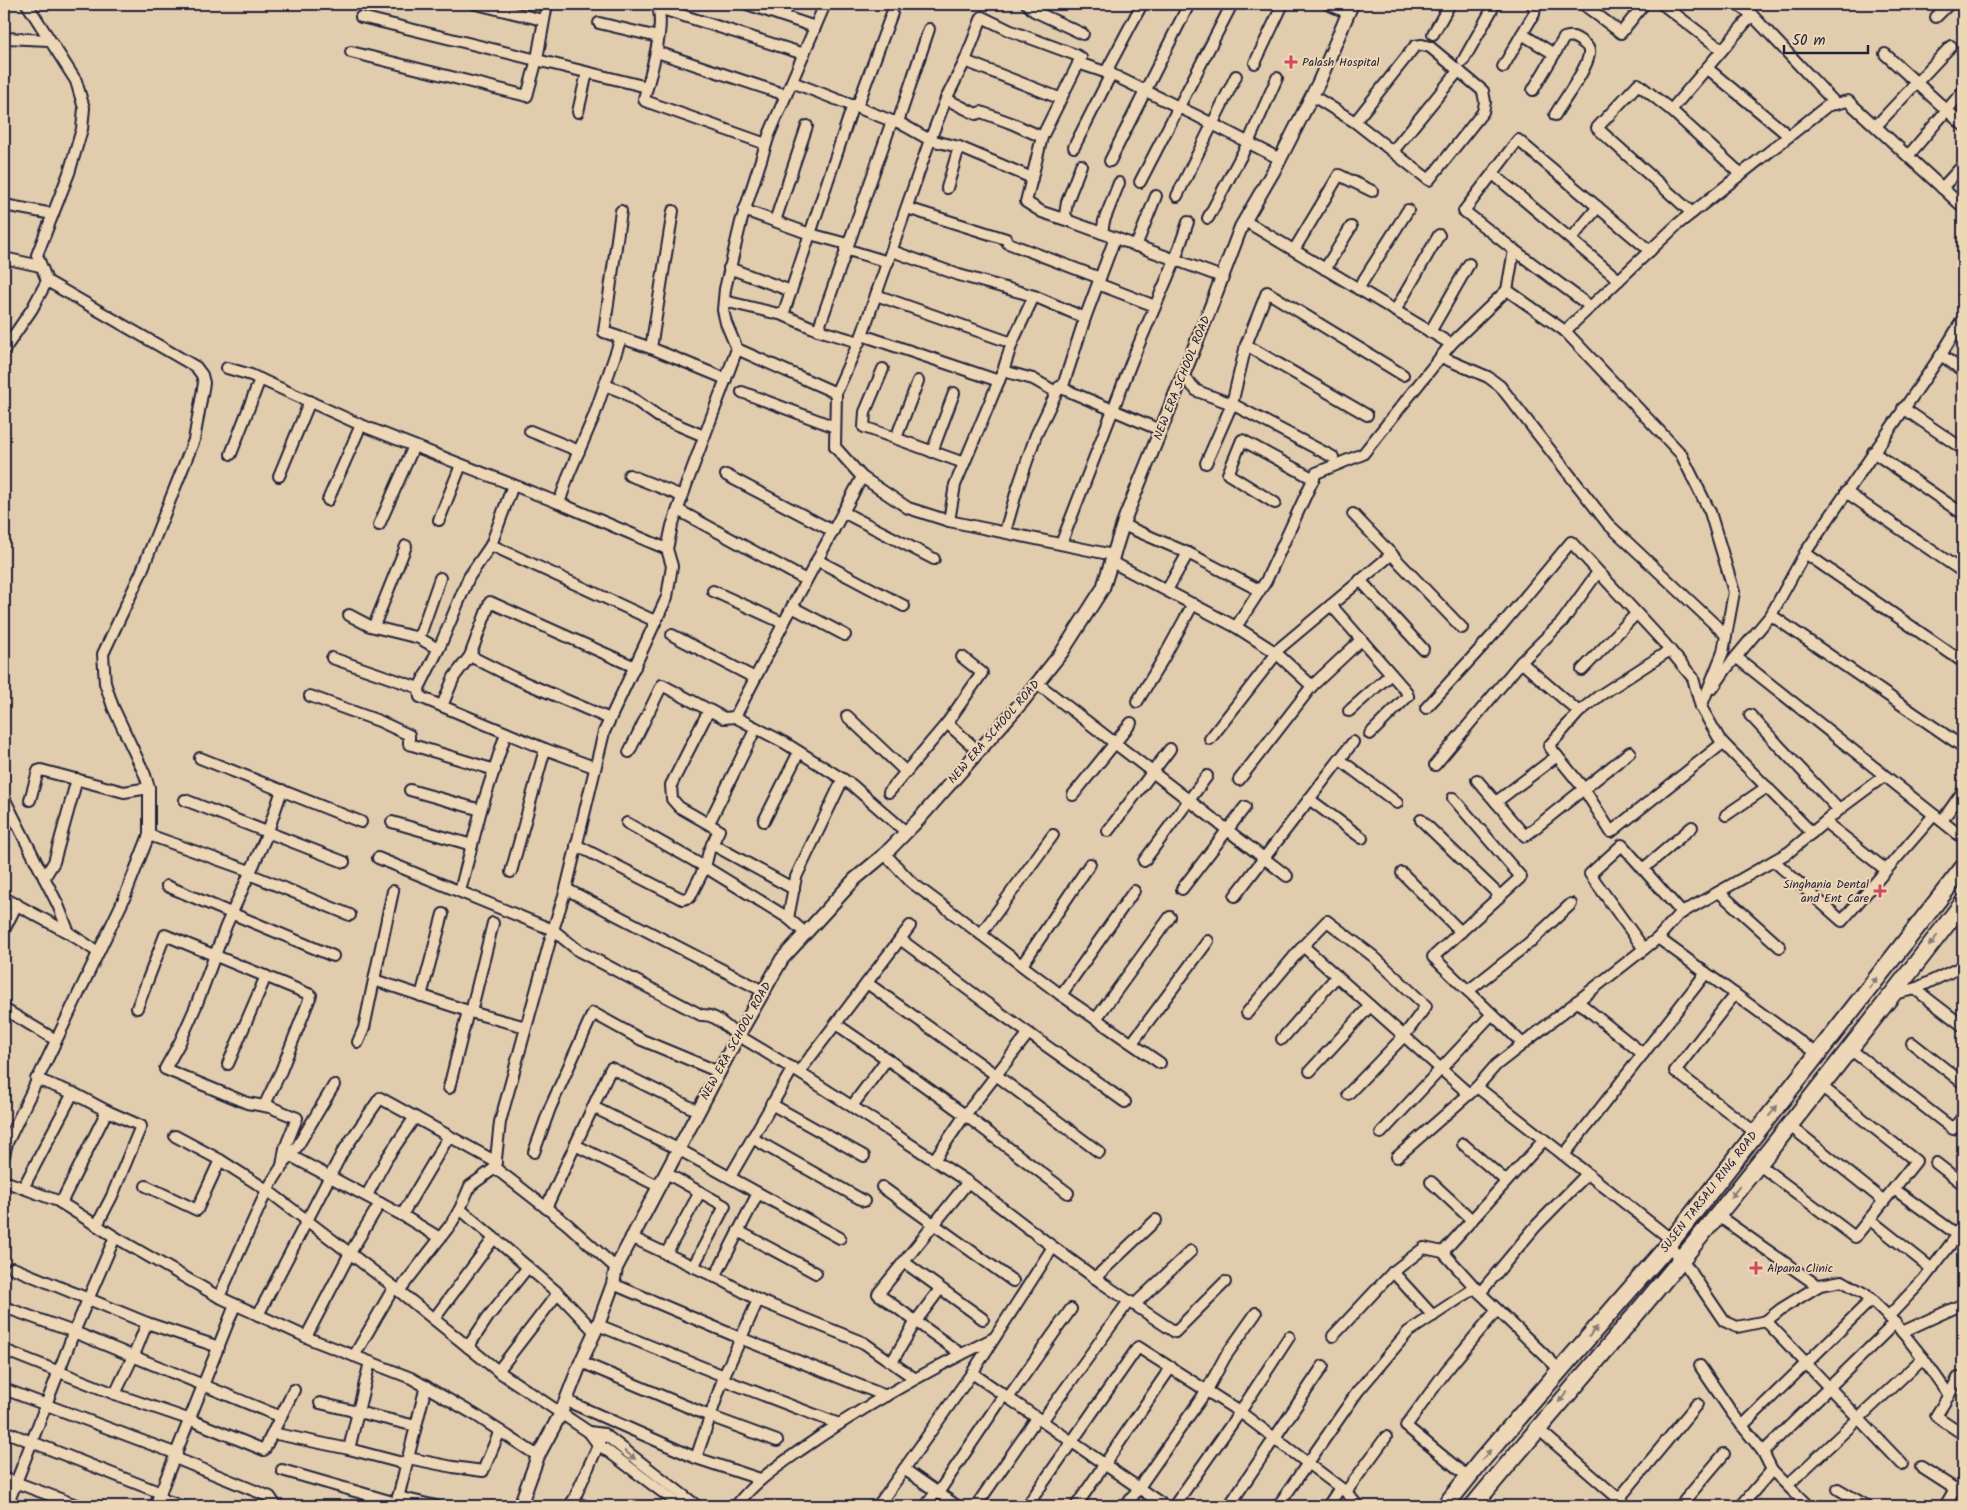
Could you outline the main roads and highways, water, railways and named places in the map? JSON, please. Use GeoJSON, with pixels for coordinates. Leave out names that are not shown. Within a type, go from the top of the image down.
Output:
{"type":"FeatureCollection","features":[{"type":"Feature","properties":{"kind":"main road","name":"SUSEN TARSALI RING ROAD"},"geometry":{"type":"LineString","coordinates":[[1445,1506],[1670,1243],[1963,868]]}},
{"type":"Feature","properties":{"kind":"main road","name":"SUSEN TARSALI RING ROAD"},"geometry":{"type":"LineString","coordinates":[[1473,1506],[1717,1215],[1821,1086],[1963,903]]}},
{"type":"Feature","properties":{"kind":"place","name":"Palash Hospital"},"geometry":{"type":"Point","coordinates":[1291,62]}},
{"type":"Feature","properties":{"kind":"place","name":"Singhania Dental and Ent Care"},"geometry":{"type":"Point","coordinates":[1880,891]}},
{"type":"Feature","properties":{"kind":"place","name":"Alpana Clinic"},"geometry":{"type":"Point","coordinates":[1756,1268]}}]}
